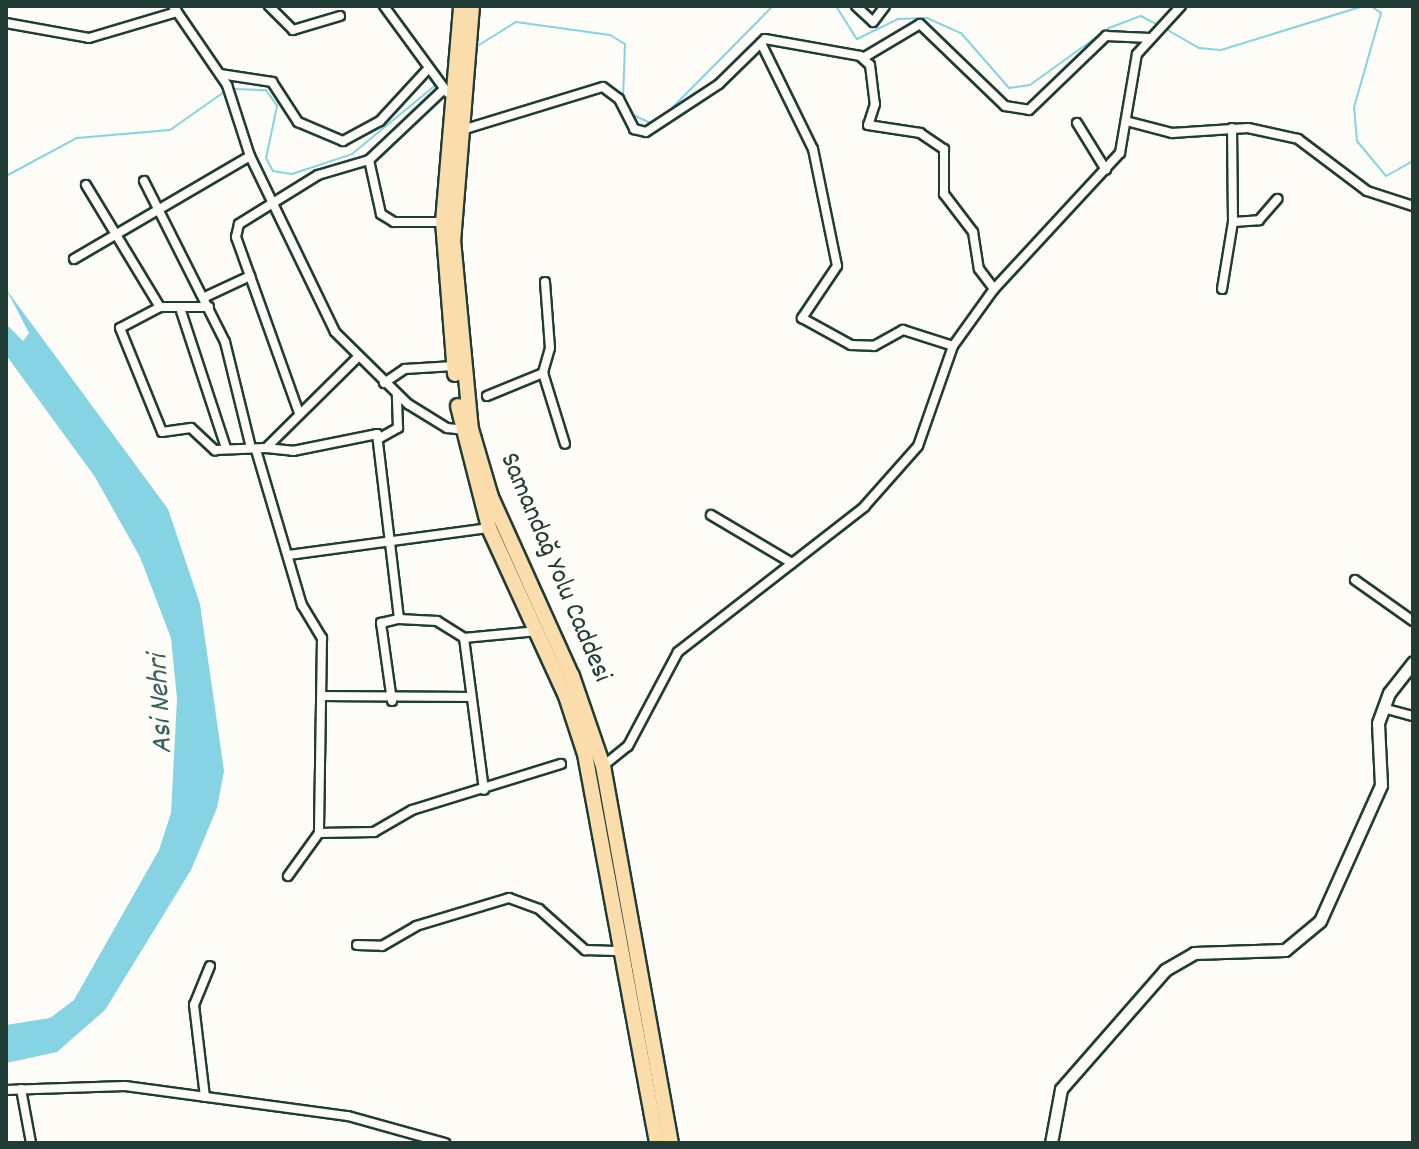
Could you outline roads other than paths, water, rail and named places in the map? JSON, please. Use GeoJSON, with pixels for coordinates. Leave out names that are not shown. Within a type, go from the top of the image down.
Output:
{"type":"FeatureCollection","features":[{"type":"Feature","properties":{"kind":"highway","name":"Samandağ Yolu Caddesi"},"geometry":{"type":"LineString","coordinates":[[468,7],[459,25],[452,85],[443,222],[454,366],[489,528],[538,631],[585,754],[624,951],[657,1143]]}},
{"type":"Feature","properties":{"kind":"highway","name":"Samandağ Yolu Caddesi"},"geometry":{"type":"LineString","coordinates":[[468,7],[452,85],[462,130],[453,240],[466,430],[491,497],[572,676],[603,766],[671,1143]]}},
{"type":"Feature","properties":{"kind":"street"},"geometry":{"type":"LineString","coordinates":[[269,6],[293,30],[340,16]]}},
{"type":"Feature","properties":{"kind":"street"},"geometry":{"type":"LineString","coordinates":[[384,6],[426,71],[433,79],[452,85]]}},
{"type":"Feature","properties":{"kind":"street"},"geometry":{"type":"LineString","coordinates":[[856,6],[873,22],[885,6]]}},
{"type":"Feature","properties":{"kind":"street"},"geometry":{"type":"LineString","coordinates":[[603,766],[628,746],[678,652],[864,507],[918,446],[953,346],[994,289],[1120,153],[1137,54],[1181,6]]}},
{"type":"Feature","properties":{"kind":"street"},"geometry":{"type":"LineString","coordinates":[[6,23],[89,38],[175,9],[227,85],[250,156],[335,332],[356,359],[397,394],[466,430]]}},
{"type":"Feature","properties":{"kind":"street"},"geometry":{"type":"LineString","coordinates":[[462,130],[603,87],[619,99],[634,129],[646,132],[719,84],[761,43],[780,37],[863,58],[920,24],[1005,106],[1029,110],[1106,36],[1150,38]]}},
{"type":"Feature","properties":{"kind":"street"},"geometry":{"type":"LineString","coordinates":[[761,43],[813,149],[837,266],[802,318],[851,345],[874,346],[903,330],[953,346]]}},
{"type":"Feature","properties":{"kind":"street"},"geometry":{"type":"LineString","coordinates":[[863,58],[875,104],[868,125],[920,133],[944,149],[944,194],[973,232],[979,269],[994,289]]}},
{"type":"Feature","properties":{"kind":"street"},"geometry":{"type":"LineString","coordinates":[[220,74],[272,82],[298,122],[343,141],[380,121],[426,71]]}},
{"type":"Feature","properties":{"kind":"street"},"geometry":{"type":"LineString","coordinates":[[299,413],[236,237],[239,224],[318,175],[369,160],[452,85]]}},
{"type":"Feature","properties":{"kind":"street"},"geometry":{"type":"LineString","coordinates":[[1126,121],[1172,133],[1232,128],[1298,139],[1367,191],[1413,206]]}},
{"type":"Feature","properties":{"kind":"street"},"geometry":{"type":"LineString","coordinates":[[1077,123],[1106,170]]}},
{"type":"Feature","properties":{"kind":"street"},"geometry":{"type":"LineString","coordinates":[[1222,289],[1233,222],[1232,128]]}},
{"type":"Feature","properties":{"kind":"street"},"geometry":{"type":"LineString","coordinates":[[74,259],[119,238],[250,156]]}},
{"type":"Feature","properties":{"kind":"street"},"geometry":{"type":"LineString","coordinates":[[369,160],[381,214],[394,222],[443,222]]}},
{"type":"Feature","properties":{"kind":"street"},"geometry":{"type":"LineString","coordinates":[[144,181],[209,307],[289,555],[302,605],[322,638],[319,833],[288,876]]}},
{"type":"Feature","properties":{"kind":"street"},"geometry":{"type":"LineString","coordinates":[[86,185],[160,307]]}},
{"type":"Feature","properties":{"kind":"street"},"geometry":{"type":"LineString","coordinates":[[1233,222],[1259,220],[1277,199]]}},
{"type":"Feature","properties":{"kind":"street"},"geometry":{"type":"LineString","coordinates":[[205,297],[250,276]]}},
{"type":"Feature","properties":{"kind":"street"},"geometry":{"type":"LineString","coordinates":[[545,282],[550,348],[543,373],[565,444]]}},
{"type":"Feature","properties":{"kind":"street"},"geometry":{"type":"LineString","coordinates":[[209,307],[181,311],[160,307],[120,328],[162,432],[191,428],[206,448],[266,448],[378,439],[398,428],[397,394]]}},
{"type":"Feature","properties":{"kind":"street"},"geometry":{"type":"LineString","coordinates":[[181,311],[226,448]]}},
{"type":"Feature","properties":{"kind":"street"},"geometry":{"type":"LineString","coordinates":[[266,448],[356,359]]}},
{"type":"Feature","properties":{"kind":"street"},"geometry":{"type":"LineString","coordinates":[[384,383],[405,369],[454,366]]}},
{"type":"Feature","properties":{"kind":"street"},"geometry":{"type":"LineString","coordinates":[[487,396],[543,373]]}},
{"type":"Feature","properties":{"kind":"street"},"geometry":{"type":"LineString","coordinates":[[378,439],[399,619]]}},
{"type":"Feature","properties":{"kind":"street"},"geometry":{"type":"LineString","coordinates":[[711,515],[792,563]]}},
{"type":"Feature","properties":{"kind":"street"},"geometry":{"type":"LineString","coordinates":[[289,555],[489,528]]}},
{"type":"Feature","properties":{"kind":"street"},"geometry":{"type":"LineString","coordinates":[[1355,580],[1413,621]]}},
{"type":"Feature","properties":{"kind":"street"},"geometry":{"type":"LineString","coordinates":[[392,701],[381,623],[399,619],[437,621],[464,638],[538,631]]}},
{"type":"Feature","properties":{"kind":"street"},"geometry":{"type":"LineString","coordinates":[[464,638],[484,790]]}},
{"type":"Feature","properties":{"kind":"street"},"geometry":{"type":"LineString","coordinates":[[1051,1143],[1061,1089],[1165,970],[1194,953],[1285,950],[1320,921],[1381,785],[1383,708],[1413,662]]}},
{"type":"Feature","properties":{"kind":"street"},"geometry":{"type":"LineString","coordinates":[[323,696],[392,701],[471,697]]}},
{"type":"Feature","properties":{"kind":"street"},"geometry":{"type":"LineString","coordinates":[[1383,708],[1413,716]]}},
{"type":"Feature","properties":{"kind":"street"},"geometry":{"type":"LineString","coordinates":[[319,833],[374,832],[412,810],[561,764]]}},
{"type":"Feature","properties":{"kind":"street"},"geometry":{"type":"LineString","coordinates":[[357,945],[382,946],[416,926],[509,898],[539,909],[585,950],[624,951]]}},
{"type":"Feature","properties":{"kind":"street"},"geometry":{"type":"LineString","coordinates":[[205,1097],[194,1005],[210,966]]}},
{"type":"Feature","properties":{"kind":"street"},"geometry":{"type":"LineString","coordinates":[[6,1090],[125,1086],[348,1116],[445,1143]]}},
{"type":"Feature","properties":{"kind":"street"},"geometry":{"type":"LineString","coordinates":[[21,1089],[31,1143]]}},
{"type":"Feature","properties":{"kind":"water"},"geometry":{"type":"Polygon","coordinates":[[[6,289],[168,509],[200,604],[224,771],[217,808],[191,870],[105,1010],[57,1052],[6,1063],[6,1025],[50,1018],[74,1000],[159,850],[171,813],[177,699],[171,638],[140,557],[95,477],[6,355],[6,324],[23,341],[29,333],[6,289]]]}},
{"type":"Feature","properties":{"kind":"waterway"},"geometry":{"type":"LineString","coordinates":[[667,113],[773,6]]}},
{"type":"Feature","properties":{"kind":"waterway"},"geometry":{"type":"LineString","coordinates":[[836,6],[857,39],[898,19],[927,18],[961,33],[1009,88],[1030,85],[1109,28],[1141,16],[1158,25]]}},
{"type":"Feature","properties":{"kind":"waterway"},"geometry":{"type":"LineString","coordinates":[[1164,28],[1199,48],[1221,50],[1363,6]]}},
{"type":"Feature","properties":{"kind":"waterway"},"geometry":{"type":"LineString","coordinates":[[1371,6],[1381,13],[1354,107],[1357,141],[1386,176],[1413,161]]}},
{"type":"Feature","properties":{"kind":"waterway"},"geometry":{"type":"LineString","coordinates":[[474,48],[516,22],[610,35],[625,44],[623,98]]}},
{"type":"Feature","properties":{"kind":"waterway"},"geometry":{"type":"LineString","coordinates":[[233,89],[266,90],[277,106],[266,158],[273,171],[292,174],[352,154],[438,83]]}},
{"type":"Feature","properties":{"kind":"waterway"},"geometry":{"type":"LineString","coordinates":[[6,176],[77,138],[170,130],[227,90]]}},
{"type":"Feature","properties":{"kind":"waterway"},"geometry":{"type":"LineString","coordinates":[[629,113],[653,124]]}},
{"type":"Feature","properties":{"kind":"water label","name":"Asi Nehri"},"geometry":{"type":"Point","coordinates":[163,704]}}]}
